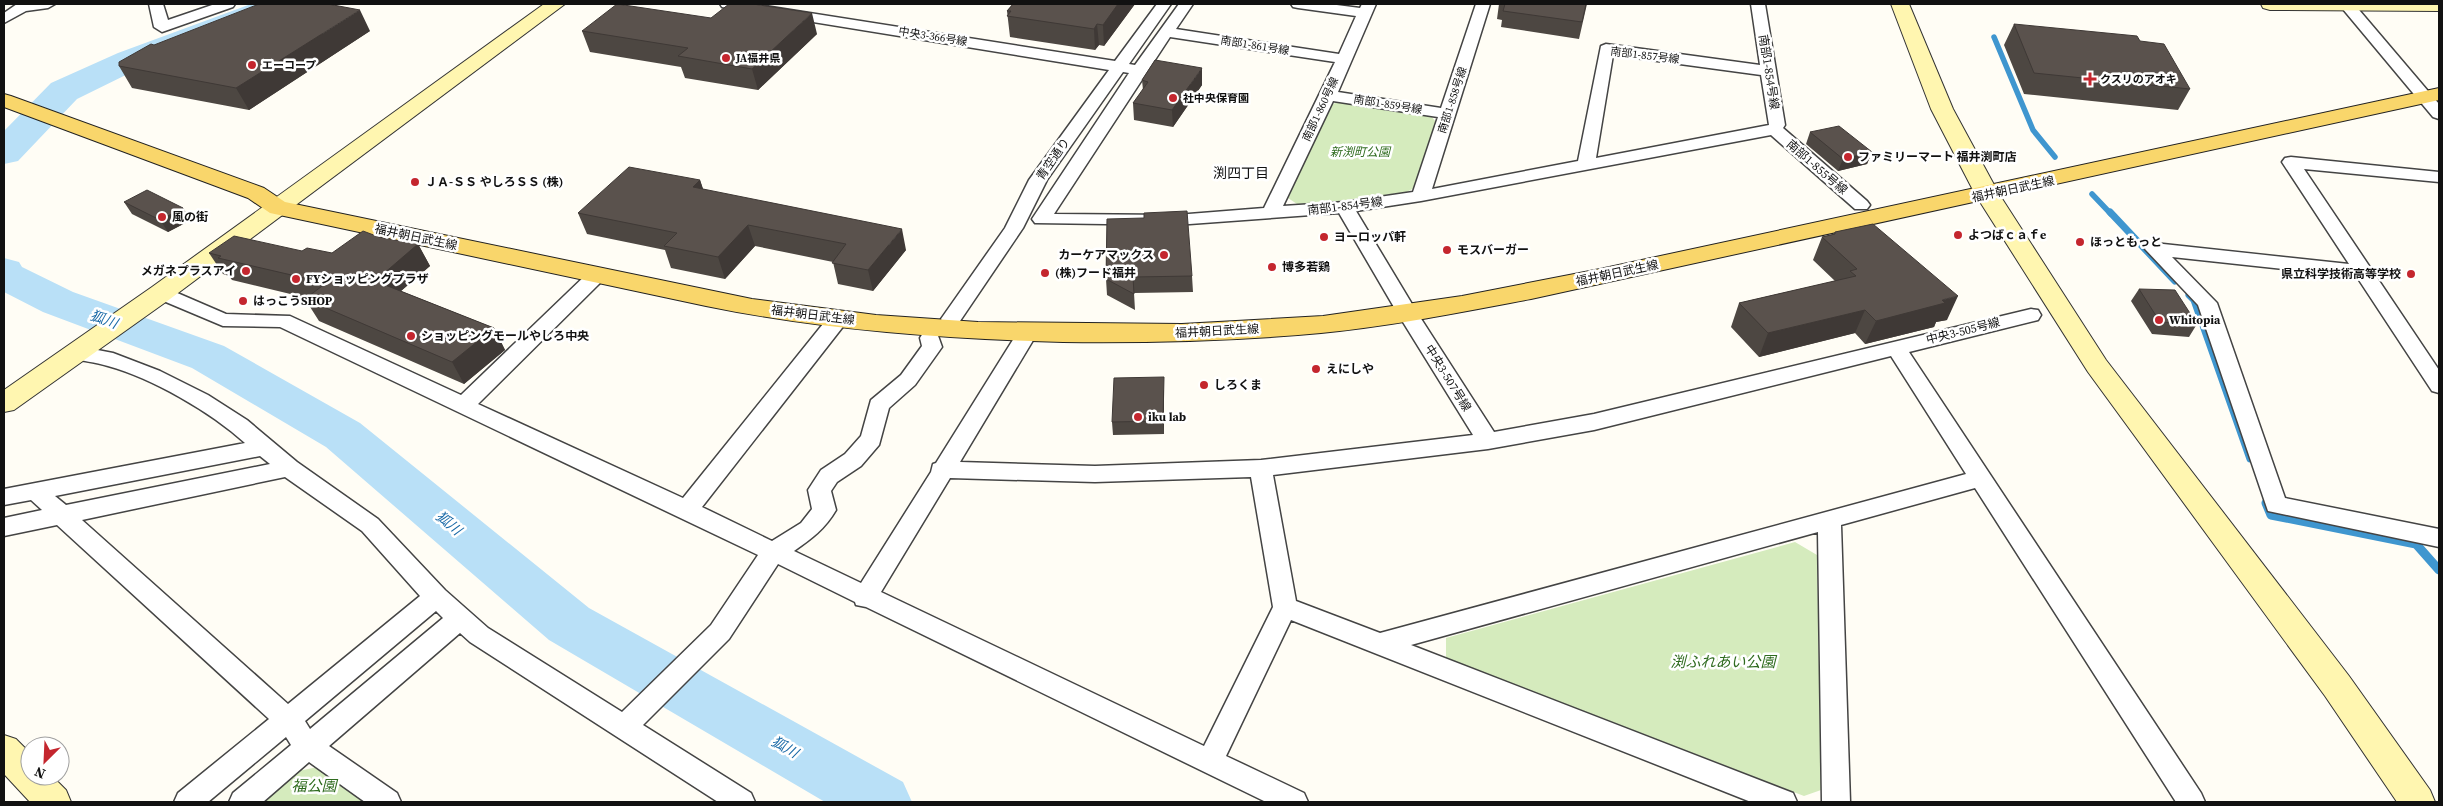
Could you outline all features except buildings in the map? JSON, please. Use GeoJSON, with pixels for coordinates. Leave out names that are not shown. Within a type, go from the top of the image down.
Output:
{"type":"FeatureCollection","features":[{"type":"Feature","properties":{"kind":"main road","name":"福井朝日武生線"},"geometry":{"type":"LineString","coordinates":[[13,103],[256,193],[278,208],[729,303],[838,319],[940,328],[1028,332],[1187,333],[1312,325],[1408,314],[1492,300],[1988,194],[2434,102]]}},
{"type":"Feature","properties":{"kind":"street"},"geometry":{"type":"LineString","coordinates":[[4,19],[25,5],[48,4]]}},
{"type":"Feature","properties":{"kind":"street"},"geometry":{"type":"LineString","coordinates":[[156,4],[162,27],[228,4]]}},
{"type":"Feature","properties":{"kind":"street"},"geometry":{"type":"LineString","coordinates":[[4,403],[161,294],[556,4]]}},
{"type":"Feature","properties":{"kind":"street","name":"中央3-366号線"},"geometry":{"type":"LineString","coordinates":[[727,4],[1140,70]]}},
{"type":"Feature","properties":{"kind":"street","name":"青空通り"},"geometry":{"type":"LineString","coordinates":[[950,318],[1014,228],[1038,180],[1164,4]]}},
{"type":"Feature","properties":{"kind":"street","name":"南部1-854号線"},"geometry":{"type":"LineString","coordinates":[[1186,4],[1041,219],[1176,220],[1345,207],[1421,196],[1586,163],[1774,129],[1777,125],[1758,4]]}},
{"type":"Feature","properties":{"kind":"street"},"geometry":{"type":"LineString","coordinates":[[1298,4],[1367,8]]}},
{"type":"Feature","properties":{"kind":"street","name":"南部1-858号線"},"geometry":{"type":"LineString","coordinates":[[1421,196],[1483,4]]}},
{"type":"Feature","properties":{"kind":"street"},"geometry":{"type":"LineString","coordinates":[[1900,4],[1942,109],[1988,194],[2097,366],[2337,686],[2418,802]]}},
{"type":"Feature","properties":{"kind":"street"},"geometry":{"type":"LineString","coordinates":[[2270,4],[2439,5]]}},
{"type":"Feature","properties":{"kind":"street"},"geometry":{"type":"LineString","coordinates":[[2347,5],[2434,102]]}},
{"type":"Feature","properties":{"kind":"street","name":"南部1-860号線"},"geometry":{"type":"LineString","coordinates":[[1270,214],[1328,95],[1367,8]]}},
{"type":"Feature","properties":{"kind":"street","name":"南部1-861号線"},"geometry":{"type":"LineString","coordinates":[[1166,32],[1343,58]]}},
{"type":"Feature","properties":{"kind":"street","name":"南部1-857号線"},"geometry":{"type":"LineString","coordinates":[[1586,163],[1606,49],[1769,71]]}},
{"type":"Feature","properties":{"kind":"street","name":"南部1-859号線"},"geometry":{"type":"LineString","coordinates":[[1328,95],[1448,114]]}},
{"type":"Feature","properties":{"kind":"street","name":"南部1-855号線"},"geometry":{"type":"LineString","coordinates":[[1774,129],[1861,205]]}},
{"type":"Feature","properties":{"kind":"street"},"geometry":{"type":"LineString","coordinates":[[2439,177],[2291,162],[2439,386]]}},
{"type":"Feature","properties":{"kind":"street","name":"中央3-507号線"},"geometry":{"type":"LineString","coordinates":[[1345,207],[1408,314],[1488,441]]}},
{"type":"Feature","properties":{"kind":"street"},"geometry":{"type":"LineString","coordinates":[[2364,272],[2154,249],[2207,303],[2276,505],[2439,538]]}},
{"type":"Feature","properties":{"kind":"street"},"geometry":{"type":"LineString","coordinates":[[463,406],[597,275]]}},
{"type":"Feature","properties":{"kind":"street"},"geometry":{"type":"LineString","coordinates":[[161,294],[223,320],[283,321],[687,510],[865,598],[1294,802]]}},
{"type":"Feature","properties":{"kind":"street","name":"中央3-505号線"},"geometry":{"type":"LineString","coordinates":[[941,470],[1095,474],[1261,468],[1488,441],[1594,422],[2031,315]]}},
{"type":"Feature","properties":{"kind":"street"},"geometry":{"type":"LineString","coordinates":[[687,510],[838,319]]}},
{"type":"Feature","properties":{"kind":"street"},"geometry":{"type":"LineString","coordinates":[[865,598],[941,470],[1028,332]]}},
{"type":"Feature","properties":{"kind":"street"},"geometry":{"type":"LineString","coordinates":[[628,723],[720,632],[773,552],[810,529],[824,510],[819,490],[829,476],[853,460],[871,439],[879,405],[895,389],[908,380],[932,348],[930,338]]}},
{"type":"Feature","properties":{"kind":"street"},"geometry":{"type":"LineString","coordinates":[[1896,348],[2191,802]]}},
{"type":"Feature","properties":{"kind":"street"},"geometry":{"type":"LineString","coordinates":[[81,350],[153,376],[201,400],[239,425],[290,468],[370,526],[436,597],[479,635],[628,723],[741,802]]}},
{"type":"Feature","properties":{"kind":"street"},"geometry":{"type":"LineString","coordinates":[[4,497],[264,446]]}},
{"type":"Feature","properties":{"kind":"street"},"geometry":{"type":"LineString","coordinates":[[4,527],[290,468]]}},
{"type":"Feature","properties":{"kind":"street"},"geometry":{"type":"LineString","coordinates":[[1210,762],[1285,607],[1261,468]]}},
{"type":"Feature","properties":{"kind":"street"},"geometry":{"type":"LineString","coordinates":[[1379,644],[1980,478]]}},
{"type":"Feature","properties":{"kind":"street"},"geometry":{"type":"LineString","coordinates":[[35,491],[288,720],[308,746],[387,802]]}},
{"type":"Feature","properties":{"kind":"street"},"geometry":{"type":"LineString","coordinates":[[1829,520],[1836,802]]}},
{"type":"Feature","properties":{"kind":"street"},"geometry":{"type":"LineString","coordinates":[[188,802],[436,597]]}},
{"type":"Feature","properties":{"kind":"street"},"geometry":{"type":"LineString","coordinates":[[1285,607],[1783,802]]}},
{"type":"Feature","properties":{"kind":"street"},"geometry":{"type":"LineString","coordinates":[[243,802],[460,618]]}},
{"type":"Feature","properties":{"kind":"street"},"geometry":{"type":"LineString","coordinates":[[4,750],[53,802]]}},
{"type":"Feature","properties":{"kind":"green space","name":"新渕町公園"},"geometry":{"type":"Polygon","coordinates":[[[1340,101],[1431,116],[1436,122],[1414,188],[1407,192],[1300,206],[1288,198],[1331,105],[1340,101]]]}},
{"type":"Feature","properties":{"kind":"green space","name":"渕ふれあい公園"},"geometry":{"type":"Polygon","coordinates":[[[1795,542],[1817,555],[1821,790],[1804,796],[1446,658],[1446,638],[1795,542]]]}},
{"type":"Feature","properties":{"kind":"green space","name":"福公園"},"geometry":{"type":"Polygon","coordinates":[[[318,767],[362,800],[360,802],[258,802],[293,772],[318,767]]]}},
{"type":"Feature","properties":{"kind":"waterway","name":"狐川"},"geometry":{"type":"LineString","coordinates":[[4,153],[64,91],[130,60],[281,4]]}},
{"type":"Feature","properties":{"kind":"waterway"},"geometry":{"type":"LineString","coordinates":[[1994,37],[2033,130],[2055,157]]}},
{"type":"Feature","properties":{"kind":"waterway"},"geometry":{"type":"LineString","coordinates":[[2092,194],[2111,214]]}},
{"type":"Feature","properties":{"kind":"waterway"},"geometry":{"type":"LineString","coordinates":[[2110,212],[2175,281]]}},
{"type":"Feature","properties":{"kind":"waterway","name":"狐川"},"geometry":{"type":"LineString","coordinates":[[4,271],[7,276],[58,302],[208,357],[343,435],[569,624],[881,802]]}},
{"type":"Feature","properties":{"kind":"waterway"},"geometry":{"type":"LineString","coordinates":[[2189,295],[2194,300],[2250,459]]}},
{"type":"Feature","properties":{"kind":"waterway"},"geometry":{"type":"LineString","coordinates":[[2266,503],[2271,515],[2416,544],[2439,570]]}},
{"type":"Feature","properties":{"kind":"place","name":"JA福井県"},"geometry":{"type":"Point","coordinates":[726,58]}},
{"type":"Feature","properties":{"kind":"place","name":"エーコープ"},"geometry":{"type":"Point","coordinates":[252,65]}},
{"type":"Feature","properties":{"kind":"place","name":"クスリのアオキ"},"geometry":{"type":"Point","coordinates":[2090,79]}},
{"type":"Feature","properties":{"kind":"place","name":"社中央保育園"},"geometry":{"type":"Point","coordinates":[1173,98]}},
{"type":"Feature","properties":{"kind":"place","name":"ファミリーマート 福井渕町店"},"geometry":{"type":"Point","coordinates":[1848,157]}},
{"type":"Feature","properties":{"kind":"place","name":"ＪＡ-ＳＳ やしろＳＳ (株)"},"geometry":{"type":"Point","coordinates":[415,182]}},
{"type":"Feature","properties":{"kind":"place","name":"風の街"},"geometry":{"type":"Point","coordinates":[162,217]}},
{"type":"Feature","properties":{"kind":"place","name":"よつばｃａｆe"},"geometry":{"type":"Point","coordinates":[1958,235]}},
{"type":"Feature","properties":{"kind":"place","name":"ヨーロッパ軒"},"geometry":{"type":"Point","coordinates":[1324,237]}},
{"type":"Feature","properties":{"kind":"place","name":"ほっともっと"},"geometry":{"type":"Point","coordinates":[2080,242]}},
{"type":"Feature","properties":{"kind":"place","name":"モスバーガー"},"geometry":{"type":"Point","coordinates":[1447,250]}},
{"type":"Feature","properties":{"kind":"place","name":"カーケアマックス"},"geometry":{"type":"Point","coordinates":[1164,255]}},
{"type":"Feature","properties":{"kind":"place","name":"博多若鶏"},"geometry":{"type":"Point","coordinates":[1272,267]}},
{"type":"Feature","properties":{"kind":"place","name":"メガネプラスアイ"},"geometry":{"type":"Point","coordinates":[246,271]}},
{"type":"Feature","properties":{"kind":"place","name":"(株)フード福井"},"geometry":{"type":"Point","coordinates":[1045,273]}},
{"type":"Feature","properties":{"kind":"place","name":"県立科学技術高等学校"},"geometry":{"type":"Point","coordinates":[2411,274]}},
{"type":"Feature","properties":{"kind":"place","name":"FYショッピングプラザ"},"geometry":{"type":"Point","coordinates":[296,279]}},
{"type":"Feature","properties":{"kind":"place","name":"はっこうSHOP"},"geometry":{"type":"Point","coordinates":[243,301]}},
{"type":"Feature","properties":{"kind":"place","name":"Whitopia"},"geometry":{"type":"Point","coordinates":[2159,320]}},
{"type":"Feature","properties":{"kind":"place","name":"ショッピングモールやしろ中央"},"geometry":{"type":"Point","coordinates":[411,336]}},
{"type":"Feature","properties":{"kind":"place","name":"えにしや"},"geometry":{"type":"Point","coordinates":[1316,369]}},
{"type":"Feature","properties":{"kind":"place","name":"しろくま"},"geometry":{"type":"Point","coordinates":[1204,385]}},
{"type":"Feature","properties":{"kind":"place","name":"iku lab"},"geometry":{"type":"Point","coordinates":[1138,417]}},
{"type":"Feature","properties":{"kind":"district","name":"渕四丁目"},"geometry":{"type":"Point","coordinates":[1241,173]}}]}
